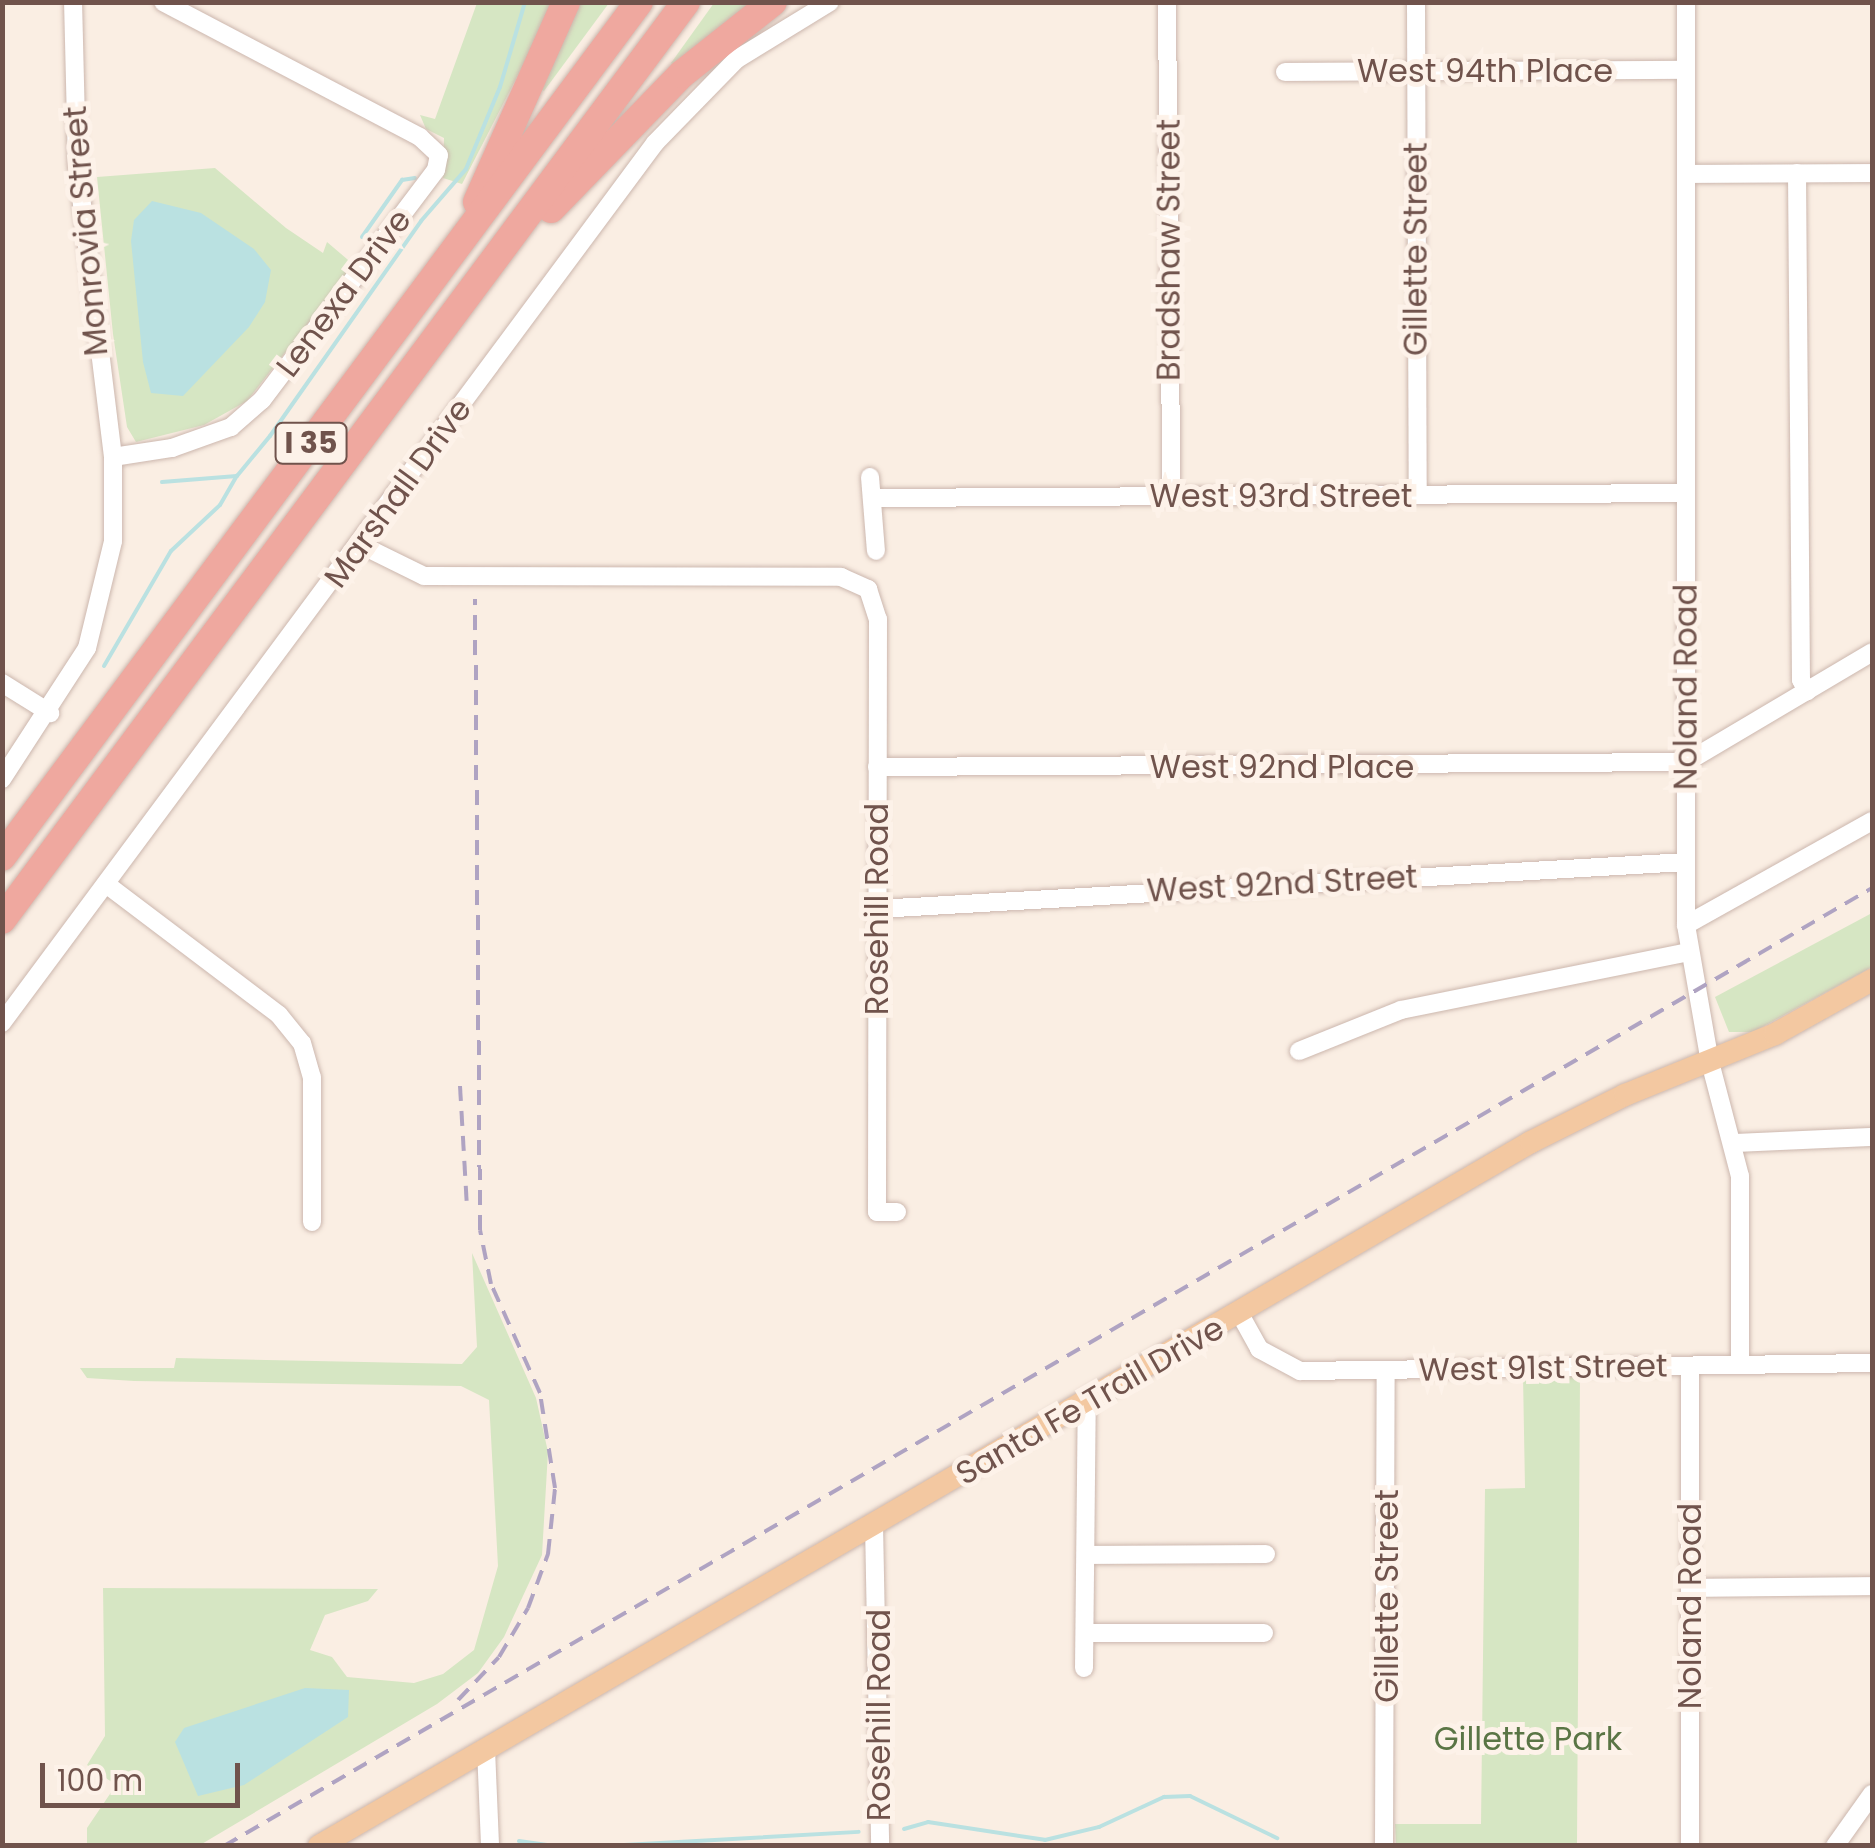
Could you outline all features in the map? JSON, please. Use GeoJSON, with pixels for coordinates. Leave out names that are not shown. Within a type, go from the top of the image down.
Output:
{"type":"FeatureCollection","features":[{"type":"Feature","properties":{"kind":"highway"},"geometry":{"type":"LineString","coordinates":[[460,242],[566,2]]}},
{"type":"Feature","properties":{"kind":"highway","name":"I 35"},"geometry":{"type":"LineString","coordinates":[[2,857],[639,2]]}},
{"type":"Feature","properties":{"kind":"highway","name":"I 35"},"geometry":{"type":"LineString","coordinates":[[2,920],[686,2]]}},
{"type":"Feature","properties":{"kind":"highway"},"geometry":{"type":"LineString","coordinates":[[461,305],[682,74],[773,2]]}},
{"type":"Feature","properties":{"kind":"main road","name":"Santa Fe Trail Drive"},"geometry":{"type":"LineString","coordinates":[[319,1846],[1086,1401],[1241,1316],[1582,1114],[1710,1062],[1872,980]]}},
{"type":"Feature","properties":{"kind":"street","name":"Monrovia Street"},"geometry":{"type":"LineString","coordinates":[[74,2],[85,266],[113,458]]}},
{"type":"Feature","properties":{"kind":"street","name":"Lenexa Drive"},"geometry":{"type":"LineString","coordinates":[[113,458],[172,448],[231,427],[262,400],[436,170],[439,155],[420,138],[163,2]]}},
{"type":"Feature","properties":{"kind":"street","name":"Marshall Drive"},"geometry":{"type":"LineString","coordinates":[[2,1022],[671,124],[737,60],[830,2]]}},
{"type":"Feature","properties":{"kind":"street","name":"Bradshaw Street"},"geometry":{"type":"LineString","coordinates":[[1167,2],[1171,497]]}},
{"type":"Feature","properties":{"kind":"street","name":"Gillette Street"},"geometry":{"type":"LineString","coordinates":[[1416,2],[1418,495]]}},
{"type":"Feature","properties":{"kind":"street","name":"Noland Road"},"geometry":{"type":"LineString","coordinates":[[1686,2],[1686,926],[1710,1062],[1733,1143],[1742,1212],[1740,1365]]}},
{"type":"Feature","properties":{"kind":"street","name":"West 94th Place"},"geometry":{"type":"LineString","coordinates":[[1285,72],[1686,70]]}},
{"type":"Feature","properties":{"kind":"street"},"geometry":{"type":"LineString","coordinates":[[1798,173],[1800,663],[1807,691]]}},
{"type":"Feature","properties":{"kind":"street"},"geometry":{"type":"LineString","coordinates":[[1686,174],[1872,173]]}},
{"type":"Feature","properties":{"kind":"street"},"geometry":{"type":"LineString","coordinates":[[2,779],[50,713],[86,648],[110,572],[113,458]]}},
{"type":"Feature","properties":{"kind":"street"},"geometry":{"type":"LineString","coordinates":[[870,477],[876,498],[876,551]]}},
{"type":"Feature","properties":{"kind":"street","name":"West 93rd Street"},"geometry":{"type":"LineString","coordinates":[[876,498],[1686,493]]}},
{"type":"Feature","properties":{"kind":"street","name":"Rosehill Road"},"geometry":{"type":"LineString","coordinates":[[361,545],[424,576],[840,576],[868,589],[878,619],[877,1212],[897,1212]]}},
{"type":"Feature","properties":{"kind":"street"},"geometry":{"type":"LineString","coordinates":[[1687,762],[1872,652]]}},
{"type":"Feature","properties":{"kind":"street"},"geometry":{"type":"LineString","coordinates":[[2,684],[50,713]]}},
{"type":"Feature","properties":{"kind":"street","name":"West 92nd Place"},"geometry":{"type":"LineString","coordinates":[[877,767],[1687,762]]}},
{"type":"Feature","properties":{"kind":"street"},"geometry":{"type":"LineString","coordinates":[[1686,926],[1872,821]]}},
{"type":"Feature","properties":{"kind":"street","name":"West 92nd Street"},"geometry":{"type":"LineString","coordinates":[[878,908],[1686,862]]}},
{"type":"Feature","properties":{"kind":"street"},"geometry":{"type":"LineString","coordinates":[[106,884],[279,1015],[302,1043],[312,1077],[312,1222]]}},
{"type":"Feature","properties":{"kind":"street"},"geometry":{"type":"LineString","coordinates":[[1299,1050],[1401,1010],[1688,952]]}},
{"type":"Feature","properties":{"kind":"street"},"geometry":{"type":"LineString","coordinates":[[1733,1143],[1872,1137]]}},
{"type":"Feature","properties":{"kind":"street","name":"West 91st Street"},"geometry":{"type":"LineString","coordinates":[[1241,1316],[1259,1349],[1285,1368],[1386,1371],[1872,1363]]}},
{"type":"Feature","properties":{"kind":"street","name":"Noland Road"},"geometry":{"type":"LineString","coordinates":[[1690,1366],[1690,1846]]}},
{"type":"Feature","properties":{"kind":"street","name":"Gillette Street"},"geometry":{"type":"LineString","coordinates":[[1384,1846],[1386,1371]]}},
{"type":"Feature","properties":{"kind":"street"},"geometry":{"type":"LineString","coordinates":[[1084,1668],[1086,1401]]}},
{"type":"Feature","properties":{"kind":"street","name":"Rosehill Road"},"geometry":{"type":"LineString","coordinates":[[874,1524],[880,1846]]}},
{"type":"Feature","properties":{"kind":"street"},"geometry":{"type":"LineString","coordinates":[[1086,1555],[1266,1554]]}},
{"type":"Feature","properties":{"kind":"street"},"geometry":{"type":"LineString","coordinates":[[1690,1588],[1872,1586]]}},
{"type":"Feature","properties":{"kind":"street"},"geometry":{"type":"LineString","coordinates":[[1087,1633],[1264,1633]]}},
{"type":"Feature","properties":{"kind":"street"},"geometry":{"type":"LineString","coordinates":[[486,1749],[490,1846]]}},
{"type":"Feature","properties":{"kind":"street"},"geometry":{"type":"LineString","coordinates":[[1835,1846],[1872,1794]]}},
{"type":"Feature","properties":{"kind":"street","name":"Gillette Street"},"geometry":{"type":"LineString","coordinates":[[1387,1822],[1394,1846]]}},
{"type":"Feature","properties":{"kind":"green space"},"geometry":{"type":"Polygon","coordinates":[[[477,3],[555,3],[462,184],[443,178],[444,138],[426,129],[420,115],[435,119],[477,3]]]}},
{"type":"Feature","properties":{"kind":"green space"},"geometry":{"type":"Polygon","coordinates":[[[576,3],[609,3],[544,91],[538,88],[576,3]]]}},
{"type":"Feature","properties":{"kind":"green space"},"geometry":{"type":"Polygon","coordinates":[[[714,3],[758,3],[676,67],[671,63],[714,3]]]}},
{"type":"Feature","properties":{"kind":"green space"},"geometry":{"type":"Polygon","coordinates":[[[215,168],[286,228],[323,253],[327,242],[354,265],[247,401],[204,425],[136,442],[127,427],[113,334],[97,177],[215,168]]]}},
{"type":"Feature","properties":{"kind":"green space"},"geometry":{"type":"Polygon","coordinates":[[[1872,913],[1872,967],[1753,1032],[1729,1032],[1715,997],[1872,913]]]}},
{"type":"Feature","properties":{"kind":"green space"},"geometry":{"type":"Polygon","coordinates":[[[472,1253],[536,1398],[548,1452],[542,1555],[504,1637],[478,1673],[437,1704],[200,1845],[87,1845],[87,1828],[116,1785],[87,1765],[105,1736],[103,1588],[378,1589],[368,1601],[325,1615],[310,1650],[332,1657],[347,1677],[414,1683],[443,1674],[474,1650],[498,1566],[489,1400],[461,1386],[134,1381],[87,1378],[80,1368],[174,1368],[176,1358],[462,1364],[477,1347],[472,1253]]]}},
{"type":"Feature","properties":{"kind":"green space","name":"Gillette Park"},"geometry":{"type":"Polygon","coordinates":[[[1523,1376],[1580,1377],[1577,1845],[1396,1845],[1395,1824],[1481,1824],[1485,1489],[1525,1488],[1523,1376]]]}},
{"type":"Feature","properties":{"kind":"water"},"geometry":{"type":"Polygon","coordinates":[[[152,201],[201,213],[254,249],[271,270],[265,302],[249,327],[183,396],[151,393],[143,362],[131,241],[134,220],[152,201]]]}},
{"type":"Feature","properties":{"kind":"water"},"geometry":{"type":"Polygon","coordinates":[[[305,1688],[349,1690],[348,1717],[244,1785],[198,1796],[175,1742],[184,1728],[305,1688]]]}},
{"type":"Feature","properties":{"kind":"waterway"},"geometry":{"type":"LineString","coordinates":[[162,482],[237,476],[270,436],[421,221],[466,169],[500,87],[525,2]]}},
{"type":"Feature","properties":{"kind":"waterway"},"geometry":{"type":"LineString","coordinates":[[362,237],[402,180],[415,178]]}},
{"type":"Feature","properties":{"kind":"waterway"},"geometry":{"type":"LineString","coordinates":[[104,666],[171,551],[220,505],[237,476]]}},
{"type":"Feature","properties":{"kind":"waterway"},"geometry":{"type":"LineString","coordinates":[[904,1829],[928,1822],[1045,1840],[1099,1827],[1164,1797],[1190,1796],[1277,1838]]}},
{"type":"Feature","properties":{"kind":"waterway"},"geometry":{"type":"LineString","coordinates":[[606,1846],[859,1832]]}},
{"type":"Feature","properties":{"kind":"waterway"},"geometry":{"type":"LineString","coordinates":[[519,1841],[556,1846]]}},
{"type":"Feature","properties":{"kind":"railway"},"geometry":{"type":"LineString","coordinates":[[458,1700],[499,1657],[528,1608],[548,1554],[555,1488],[540,1393],[491,1284],[480,1230],[475,599]]}},
{"type":"Feature","properties":{"kind":"railway"},"geometry":{"type":"LineString","coordinates":[[224,1846],[1872,888]]}},
{"type":"Feature","properties":{"kind":"railway"},"geometry":{"type":"LineString","coordinates":[[460,1086],[467,1208]]}}]}
